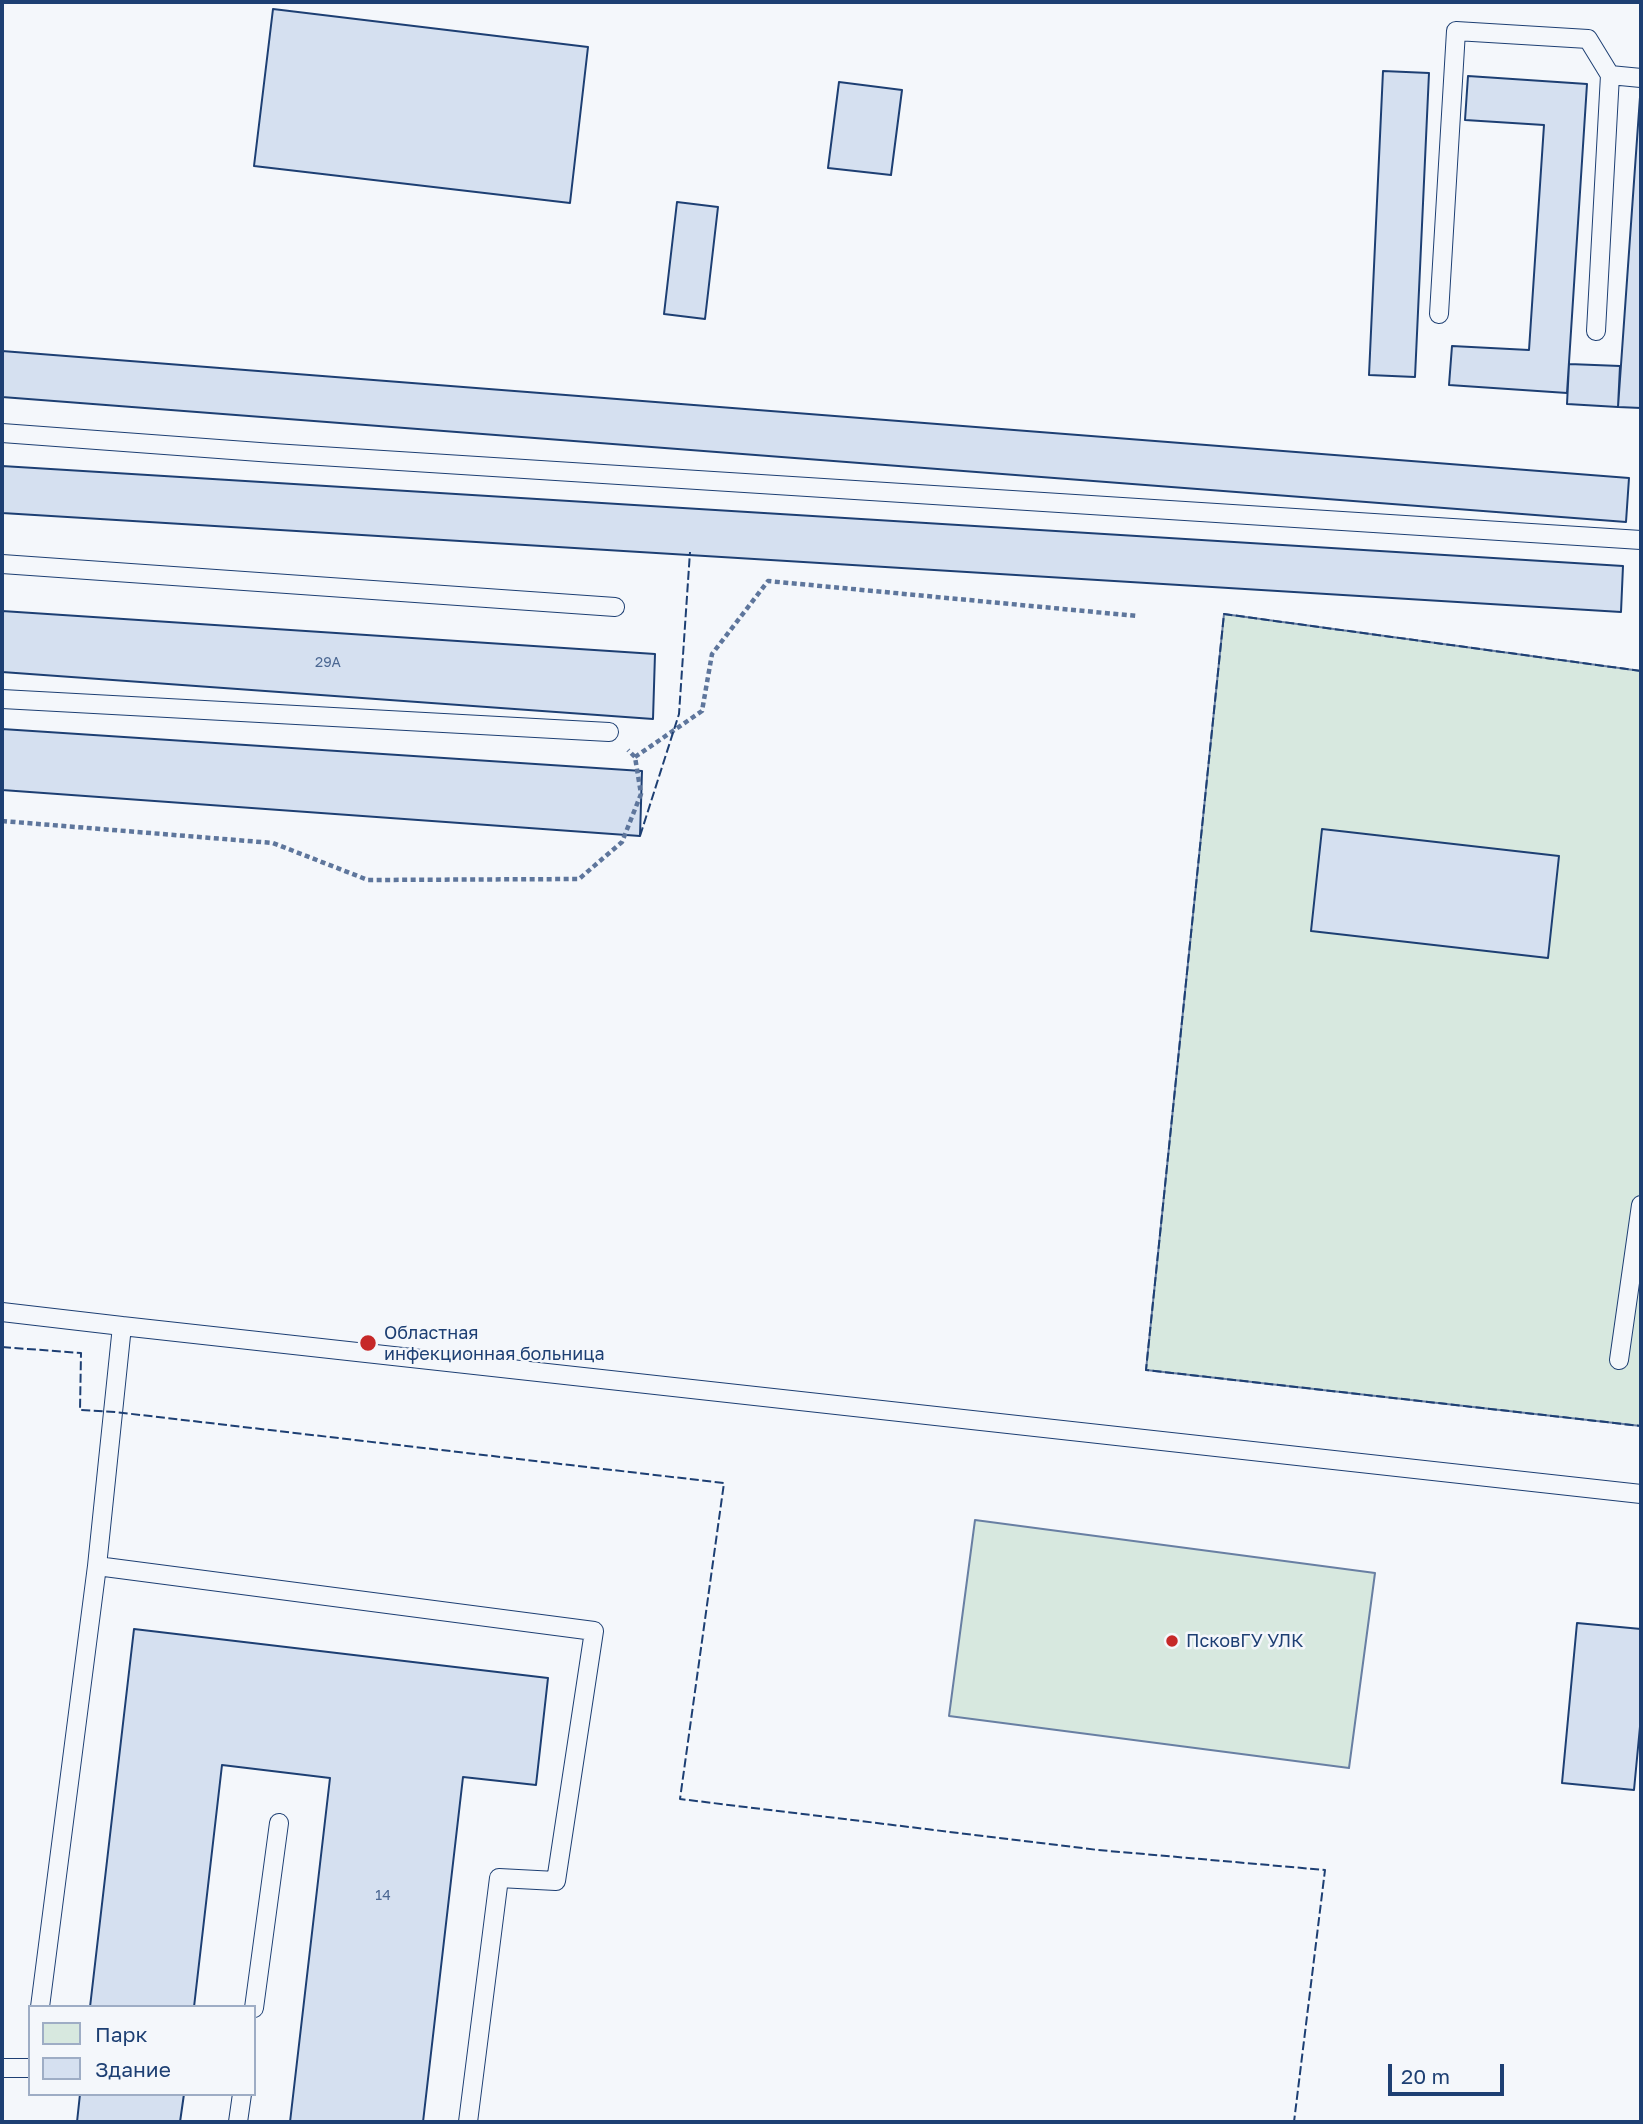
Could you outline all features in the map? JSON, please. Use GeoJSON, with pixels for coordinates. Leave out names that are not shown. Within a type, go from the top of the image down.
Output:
{"type":"FeatureCollection","features":[{"type":"Feature","properties":{"kind":"lane"},"geometry":{"type":"LineString","coordinates":[[1439,314],[1455,31],[1588,39],[1610,75],[1596,331]]}},
{"type":"Feature","properties":{"kind":"lane"},"geometry":{"type":"LineString","coordinates":[[1610,75],[1641,78]]}},
{"type":"Feature","properties":{"kind":"lane"},"geometry":{"type":"LineString","coordinates":[[2,433],[1641,540]]}},
{"type":"Feature","properties":{"kind":"lane"},"geometry":{"type":"LineString","coordinates":[[2,564],[615,607]]}},
{"type":"Feature","properties":{"kind":"lane"},"geometry":{"type":"LineString","coordinates":[[2,699],[609,732]]}},
{"type":"Feature","properties":{"kind":"lane"},"geometry":{"type":"LineString","coordinates":[[1619,1360],[1641,1205]]}},
{"type":"Feature","properties":{"kind":"lane"},"geometry":{"type":"LineString","coordinates":[[2,1312],[1641,1494]]}},
{"type":"Feature","properties":{"kind":"lane"},"geometry":{"type":"LineString","coordinates":[[40,2005],[97,1566],[122,1326]]}},
{"type":"Feature","properties":{"kind":"lane"},"geometry":{"type":"LineString","coordinates":[[97,1566],[594,1631],[556,1881],[499,1878],[468,2122]]}},
{"type":"Feature","properties":{"kind":"lane"},"geometry":{"type":"LineString","coordinates":[[254,2005],[279,1823]]}},
{"type":"Feature","properties":{"kind":"lane"},"geometry":{"type":"LineString","coordinates":[[2,2068],[28,2068]]}},
{"type":"Feature","properties":{"kind":"lane"},"geometry":{"type":"LineString","coordinates":[[238,2122],[242,2096]]}},
{"type":"Feature","properties":{"kind":"path"},"geometry":{"type":"LineString","coordinates":[[635,757],[702,711],[712,654],[768,581],[1137,616]]}},
{"type":"Feature","properties":{"kind":"path"},"geometry":{"type":"LineString","coordinates":[[2,821],[273,843],[368,880],[579,879],[622,842],[641,794],[635,757],[609,732]]}},
{"type":"Feature","properties":{"kind":"green space"},"geometry":{"type":"Polygon","coordinates":[[[1224,614],[1641,671],[1641,1426],[1146,1370],[1224,614]]]}},
{"type":"Feature","properties":{"kind":"green space"},"geometry":{"type":"Polygon","coordinates":[[[975,1520],[1375,1573],[1349,1768],[949,1716],[975,1520]]]}},
{"type":"Feature","properties":{"kind":"building"},"geometry":{"type":"Polygon","coordinates":[[[273,9],[588,47],[570,203],[254,166],[273,9]]]}},
{"type":"Feature","properties":{"kind":"building"},"geometry":{"type":"Polygon","coordinates":[[[1383,71],[1429,73],[1415,377],[1369,375],[1383,71]]]}},
{"type":"Feature","properties":{"kind":"building"},"geometry":{"type":"Polygon","coordinates":[[[1468,76],[1587,84],[1567,393],[1449,385],[1452,346],[1529,350],[1544,125],[1465,120],[1468,76]]]}},
{"type":"Feature","properties":{"kind":"building"},"geometry":{"type":"Polygon","coordinates":[[[839,82],[902,90],[891,175],[828,168],[839,82]]]}},
{"type":"Feature","properties":{"kind":"building"},"geometry":{"type":"Polygon","coordinates":[[[1641,97],[1641,408],[1618,407],[1641,97]]]}},
{"type":"Feature","properties":{"kind":"building"},"geometry":{"type":"Polygon","coordinates":[[[677,202],[718,207],[705,319],[664,314],[677,202]]]}},
{"type":"Feature","properties":{"kind":"building"},"geometry":{"type":"Polygon","coordinates":[[[2,351],[1629,478],[1626,522],[2,397],[2,351]]]}},
{"type":"Feature","properties":{"kind":"building"},"geometry":{"type":"Polygon","coordinates":[[[1569,364],[1620,366],[1618,407],[1567,404],[1569,364]]]}},
{"type":"Feature","properties":{"kind":"building"},"geometry":{"type":"Polygon","coordinates":[[[2,466],[1623,566],[1621,612],[2,513],[2,466]]]}},
{"type":"Feature","properties":{"kind":"building"},"geometry":{"type":"Polygon","coordinates":[[[2,611],[655,654],[653,719],[2,672],[2,611]]]}},
{"type":"Feature","properties":{"kind":"building"},"geometry":{"type":"Polygon","coordinates":[[[2,729],[642,771],[640,836],[2,790],[2,729]]]}},
{"type":"Feature","properties":{"kind":"building"},"geometry":{"type":"Polygon","coordinates":[[[1322,829],[1559,856],[1548,958],[1311,931],[1322,829]]]}},
{"type":"Feature","properties":{"kind":"building"},"geometry":{"type":"Polygon","coordinates":[[[1577,1623],[1641,1629],[1641,1716],[1634,1790],[1562,1783],[1577,1623]]]}},
{"type":"Feature","properties":{"kind":"building"},"geometry":{"type":"Polygon","coordinates":[[[134,1629],[548,1678],[536,1785],[463,1777],[423,2122],[290,2122],[330,1778],[222,1765],[194,2005],[90,2005],[134,1629]]]}},
{"type":"Feature","properties":{"kind":"building"},"geometry":{"type":"Polygon","coordinates":[[[80,2096],[184,2096],[180,2122],[77,2122],[80,2096]]]}},
{"type":"Feature","properties":{"kind":"fence"},"geometry":{"type":"LineString","coordinates":[[640,836],[679,714],[690,552]]}},
{"type":"Feature","properties":{"kind":"fence"},"geometry":{"type":"LineString","coordinates":[[1641,671],[1224,614],[1146,1370],[1641,1426]]}},
{"type":"Feature","properties":{"kind":"fence"},"geometry":{"type":"LineString","coordinates":[[2,1347],[81,1353],[80,1410],[724,1483],[680,1799],[1098,1850],[1325,1870],[1294,2122]]}},
{"type":"Feature","properties":{"kind":"place","name":"Областная инфекционная больница"},"geometry":{"type":"Point","coordinates":[368,1343]}},
{"type":"Feature","properties":{"kind":"place","name":"ПсковГУ УЛК"},"geometry":{"type":"Point","coordinates":[1172,1641]}}]}
